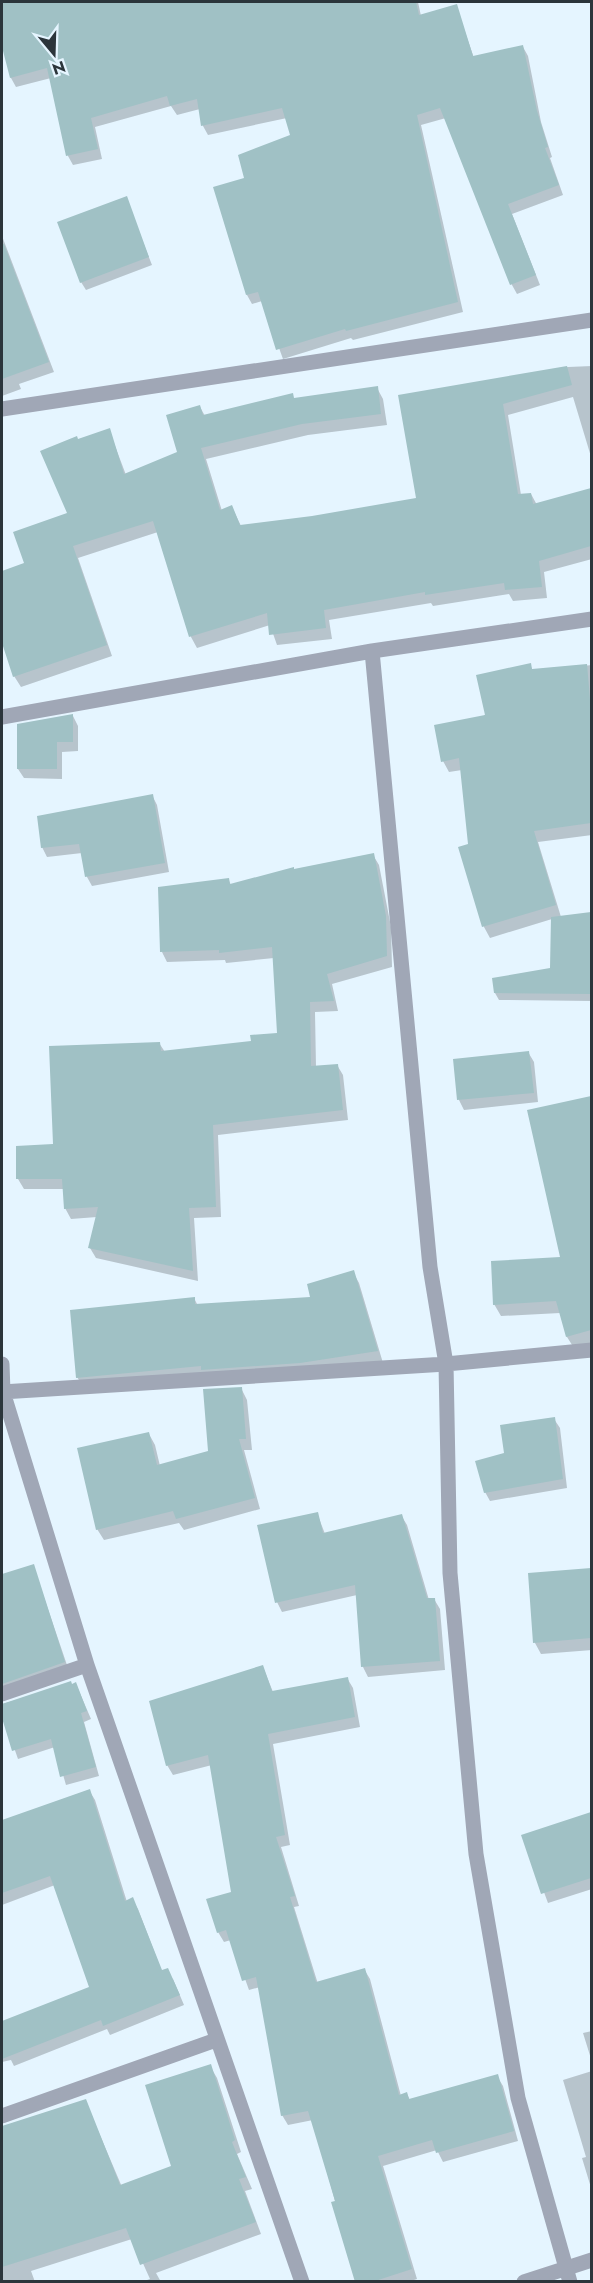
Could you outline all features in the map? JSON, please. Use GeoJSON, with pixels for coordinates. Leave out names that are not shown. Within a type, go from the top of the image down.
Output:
{"type":"FeatureCollection","features":[{"type":"Feature","properties":{"kind":"street"},"geometry":{"type":"LineString","coordinates":[[2,410],[591,320]]}},
{"type":"Feature","properties":{"kind":"street"},"geometry":{"type":"LineString","coordinates":[[2,717],[372,651],[591,619]]}},
{"type":"Feature","properties":{"kind":"street"},"geometry":{"type":"LineString","coordinates":[[372,651],[430,1267],[446,1364],[450,1573],[476,1854],[518,2098],[568,2275]]}},
{"type":"Feature","properties":{"kind":"street"},"geometry":{"type":"LineString","coordinates":[[2,1392],[446,1364],[591,1350]]}},
{"type":"Feature","properties":{"kind":"street"},"geometry":{"type":"LineString","coordinates":[[2,1364],[2,1392],[87,1665],[302,2282]]}},
{"type":"Feature","properties":{"kind":"street"},"geometry":{"type":"LineString","coordinates":[[2,1694],[87,1665]]}},
{"type":"Feature","properties":{"kind":"street"},"geometry":{"type":"LineString","coordinates":[[2,2116],[216,2040]]}},
{"type":"Feature","properties":{"kind":"street"},"geometry":{"type":"LineString","coordinates":[[524,2282],[568,2275],[591,2260]]}},
{"type":"Feature","properties":{"kind":"building"},"geometry":{"type":"Polygon","coordinates":[[[2,2],[416,2],[419,15],[457,4],[473,56],[523,45],[537,111],[548,147],[545,148],[559,185],[508,204],[536,275],[510,285],[440,108],[417,115],[458,302],[346,331],[345,329],[276,350],[258,292],[246,295],[213,187],[244,178],[238,155],[290,135],[282,108],[201,126],[197,99],[170,106],[167,96],[91,118],[98,149],[66,156],[47,68],[10,78],[2,47],[2,2]]]}},
{"type":"Feature","properties":{"kind":"building"},"geometry":{"type":"Polygon","coordinates":[[[127,196],[149,257],[80,283],[57,222],[127,196]]]}},
{"type":"Feature","properties":{"kind":"building"},"geometry":{"type":"Polygon","coordinates":[[[2,244],[4,244],[49,362],[2,379],[2,244]]]}},
{"type":"Feature","properties":{"kind":"building"},"geometry":{"type":"Polygon","coordinates":[[[567,366],[572,385],[503,404],[518,494],[531,493],[533,504],[591,488],[591,546],[539,561],[542,587],[505,590],[504,583],[425,595],[425,592],[324,610],[326,628],[269,635],[267,613],[189,637],[153,521],[73,546],[107,645],[13,677],[2,643],[2,571],[24,563],[13,532],[67,513],[40,451],[77,436],[78,439],[110,428],[124,474],[177,452],[166,415],[200,405],[203,415],[293,393],[294,398],[378,386],[381,414],[302,424],[201,448],[220,510],[232,505],[240,525],[312,516],[416,498],[398,395],[567,366]]]}},
{"type":"Feature","properties":{"kind":"building"},"geometry":{"type":"Polygon","coordinates":[[[531,663],[532,669],[587,664],[591,711],[591,823],[534,831],[556,905],[482,927],[458,847],[468,844],[459,758],[441,762],[434,725],[485,715],[476,675],[531,663]]]}},
{"type":"Feature","properties":{"kind":"building"},"geometry":{"type":"Polygon","coordinates":[[[73,714],[73,742],[57,742],[57,769],[17,769],[17,724],[73,714]]]}},
{"type":"Feature","properties":{"kind":"building"},"geometry":{"type":"Polygon","coordinates":[[[153,794],[165,863],[85,877],[79,844],[41,848],[37,816],[153,794]]]}},
{"type":"Feature","properties":{"kind":"building"},"geometry":{"type":"Polygon","coordinates":[[[374,853],[386,916],[387,956],[327,974],[334,1001],[310,1002],[311,1066],[338,1064],[343,1110],[213,1125],[216,1207],[189,1208],[193,1271],[88,1248],[98,1207],[64,1209],[62,1179],[16,1179],[16,1146],[53,1144],[49,1046],[160,1042],[161,1051],[251,1041],[250,1035],[277,1033],[272,947],[219,953],[219,950],[160,952],[158,887],[229,878],[230,884],[294,867],[294,869],[374,853]]]}},
{"type":"Feature","properties":{"kind":"building"},"geometry":{"type":"Polygon","coordinates":[[[591,912],[591,994],[494,993],[492,978],[550,968],[551,917],[591,912]]]}},
{"type":"Feature","properties":{"kind":"building"},"geometry":{"type":"Polygon","coordinates":[[[529,1051],[534,1093],[457,1100],[453,1059],[529,1051]]]}},
{"type":"Feature","properties":{"kind":"building"},"geometry":{"type":"Polygon","coordinates":[[[591,1096],[591,1330],[566,1337],[556,1301],[493,1305],[491,1261],[560,1257],[527,1110],[591,1096]]]}},
{"type":"Feature","properties":{"kind":"building"},"geometry":{"type":"Polygon","coordinates":[[[354,1270],[378,1351],[300,1363],[201,1370],[201,1366],[76,1378],[70,1310],[195,1297],[195,1304],[310,1297],[307,1284],[354,1270]]]}},
{"type":"Feature","properties":{"kind":"building"},"geometry":{"type":"Polygon","coordinates":[[[242,1387],[246,1439],[239,1439],[255,1498],[176,1519],[173,1511],[96,1530],[77,1448],[149,1432],[157,1465],[208,1451],[203,1389],[242,1387]]]}},
{"type":"Feature","properties":{"kind":"building"},"geometry":{"type":"Polygon","coordinates":[[[555,1417],[563,1479],[484,1493],[475,1461],[504,1453],[500,1425],[555,1417]]]}},
{"type":"Feature","properties":{"kind":"building"},"geometry":{"type":"Polygon","coordinates":[[[318,1512],[323,1533],[402,1514],[427,1598],[435,1598],[440,1661],[361,1667],[355,1585],[275,1603],[257,1525],[318,1512]]]}},
{"type":"Feature","properties":{"kind":"building"},"geometry":{"type":"Polygon","coordinates":[[[34,1564],[65,1662],[2,1684],[2,1574],[34,1564]]]}},
{"type":"Feature","properties":{"kind":"building"},"geometry":{"type":"Polygon","coordinates":[[[591,1568],[591,1638],[533,1643],[528,1573],[591,1568]]]}},
{"type":"Feature","properties":{"kind":"building"},"geometry":{"type":"Polygon","coordinates":[[[263,1665],[272,1691],[348,1677],[355,1717],[268,1734],[285,1835],[276,1837],[295,1896],[290,1897],[316,1982],[365,1968],[399,2095],[407,2092],[409,2099],[498,2074],[514,2131],[436,2153],[432,2140],[378,2156],[412,2269],[372,2282],[355,2282],[331,2202],[335,2201],[308,2111],[281,2116],[256,1977],[242,1981],[226,1930],[217,1933],[206,1899],[231,1892],[208,1755],[166,1766],[149,1701],[263,1665]]]}},
{"type":"Feature","properties":{"kind":"building"},"geometry":{"type":"Polygon","coordinates":[[[71,1681],[72,1684],[76,1682],[87,1711],[81,1713],[96,1767],[60,1777],[51,1739],[12,1751],[2,1718],[2,1704],[71,1681]]]}},
{"type":"Feature","properties":{"kind":"building"},"geometry":{"type":"Polygon","coordinates":[[[90,1789],[125,1901],[133,1897],[162,1970],[168,1968],[180,1995],[103,2026],[101,2020],[2,2059],[2,2021],[89,1987],[50,1876],[2,1893],[2,1820],[90,1789]]]}},
{"type":"Feature","properties":{"kind":"building"},"geometry":{"type":"Polygon","coordinates":[[[591,1812],[591,1878],[541,1894],[521,1835],[591,1812]]]}},
{"type":"Feature","properties":{"kind":"building"},"geometry":{"type":"Polygon","coordinates":[[[211,2064],[235,2140],[232,2142],[246,2177],[239,2179],[256,2222],[140,2265],[126,2228],[2,2267],[2,2126],[86,2099],[120,2185],[171,2166],[145,2085],[211,2064]]]}}]}
